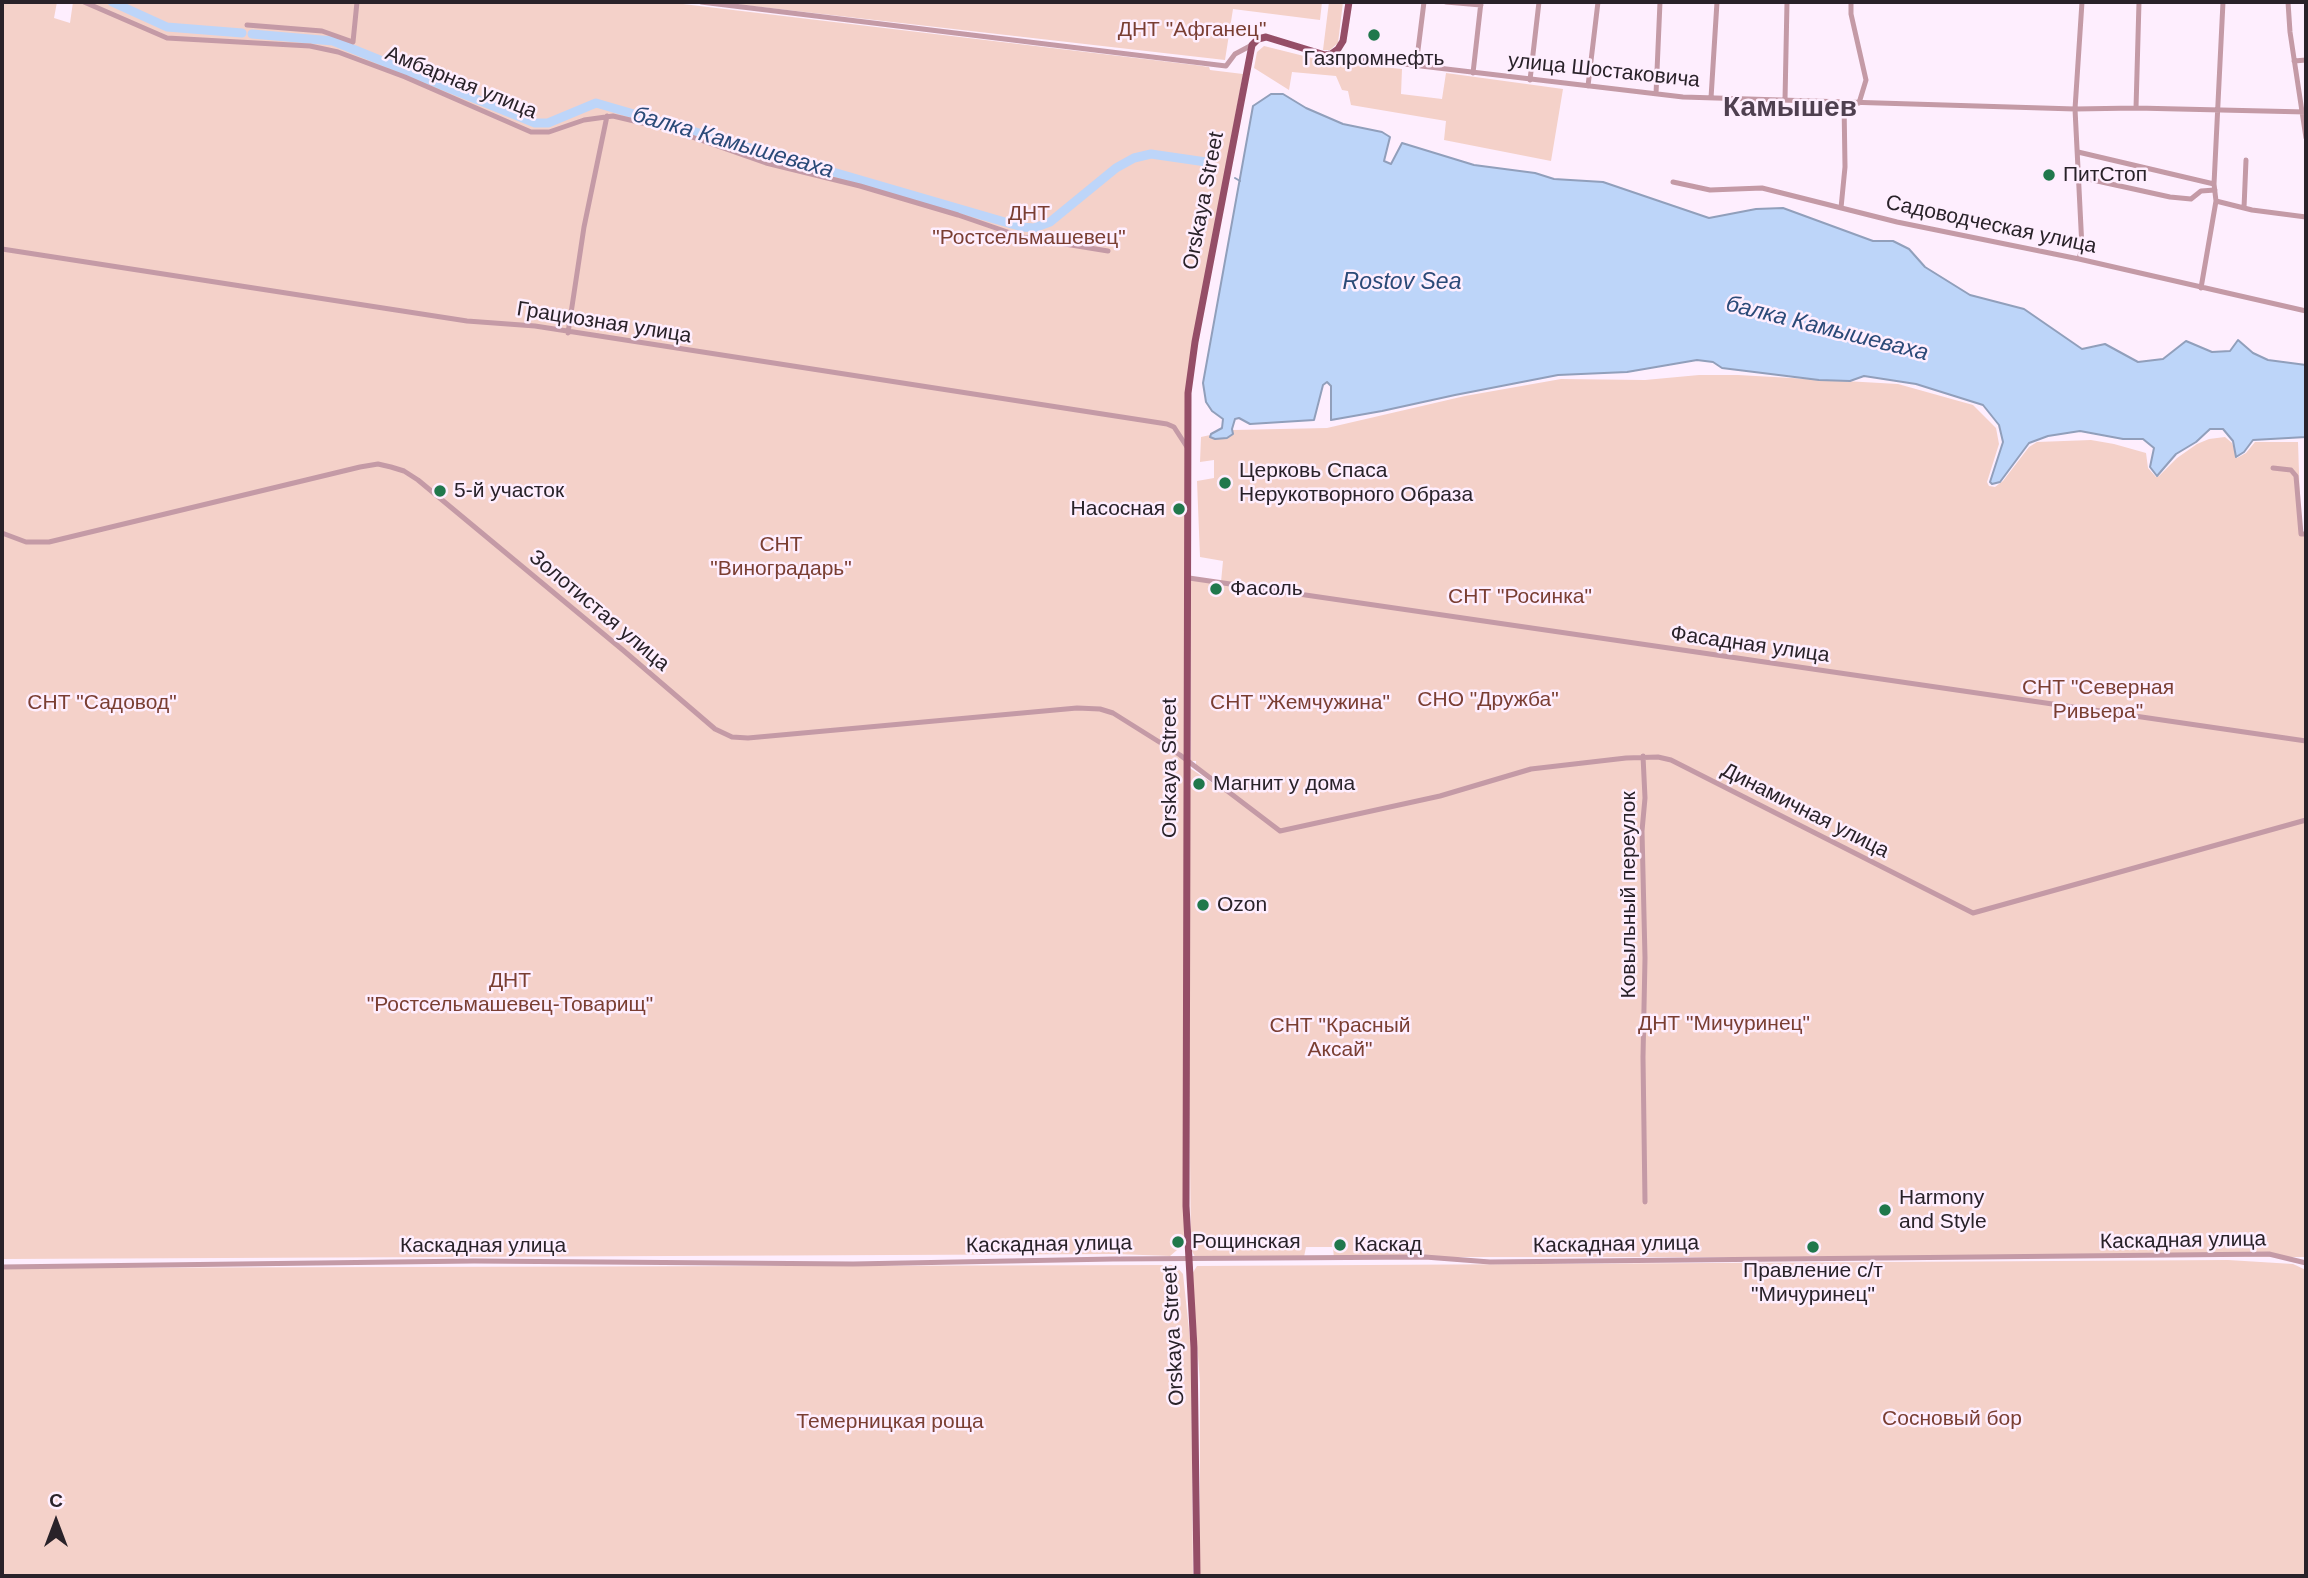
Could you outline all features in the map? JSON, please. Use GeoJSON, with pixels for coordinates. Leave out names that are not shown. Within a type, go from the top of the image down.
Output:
{"type":"FeatureCollection","features":[{"type":"Feature","properties":{"kind":"main road"},"geometry":{"type":"LineString","coordinates":[[1252,45],[1261,37],[1325,55],[1335,52],[1343,41],[1349,2]]}},
{"type":"Feature","properties":{"kind":"main road","name":"Orskaya Street"},"geometry":{"type":"LineString","coordinates":[[1197,1576],[1194,1348],[1188,1259],[1189,378],[1252,45]]}},
{"type":"Feature","properties":{"kind":"street","name":"Амбарная улица"},"geometry":{"type":"LineString","coordinates":[[84,2],[167,38],[310,46],[338,52],[405,76],[531,132],[549,132],[584,120],[607,116],[671,130],[766,163],[860,186],[1022,237],[1108,251]]}},
{"type":"Feature","properties":{"kind":"street"},"geometry":{"type":"LineString","coordinates":[[247,25],[322,31],[353,42],[357,2]]}},
{"type":"Feature","properties":{"kind":"street"},"geometry":{"type":"LineString","coordinates":[[701,2],[1226,66],[1235,54],[1252,45]]}},
{"type":"Feature","properties":{"kind":"street"},"geometry":{"type":"LineString","coordinates":[[1416,66],[1424,2]]}},
{"type":"Feature","properties":{"kind":"street"},"geometry":{"type":"LineString","coordinates":[[1446,2],[1481,4],[1473,73]]}},
{"type":"Feature","properties":{"kind":"street"},"geometry":{"type":"LineString","coordinates":[[1530,80],[1538,2]]}},
{"type":"Feature","properties":{"kind":"street"},"geometry":{"type":"LineString","coordinates":[[1588,86],[1598,2]]}},
{"type":"Feature","properties":{"kind":"street"},"geometry":{"type":"LineString","coordinates":[[1656,94],[1660,2]]}},
{"type":"Feature","properties":{"kind":"street"},"geometry":{"type":"LineString","coordinates":[[1712,98],[1717,2]]}},
{"type":"Feature","properties":{"kind":"street"},"geometry":{"type":"LineString","coordinates":[[1785,100],[1787,2]]}},
{"type":"Feature","properties":{"kind":"street"},"geometry":{"type":"LineString","coordinates":[[1851,2],[1851,14],[1866,79],[1859,103]]}},
{"type":"Feature","properties":{"kind":"street"},"geometry":{"type":"LineString","coordinates":[[2079,259],[2082,248],[2075,109],[2082,2]]}},
{"type":"Feature","properties":{"kind":"street"},"geometry":{"type":"LineString","coordinates":[[2136,108],[2138,2]]}},
{"type":"Feature","properties":{"kind":"street"},"geometry":{"type":"LineString","coordinates":[[2201,288],[2216,201],[2214,187],[2223,2]]}},
{"type":"Feature","properties":{"kind":"street"},"geometry":{"type":"LineString","coordinates":[[2288,2],[2306,138]]}},
{"type":"Feature","properties":{"kind":"street","name":"улица Шостаковича"},"geometry":{"type":"LineString","coordinates":[[1325,55],[1530,80],[1712,98],[2075,109],[2304,112]]}},
{"type":"Feature","properties":{"kind":"street"},"geometry":{"type":"LineString","coordinates":[[2294,61],[2306,60]]}},
{"type":"Feature","properties":{"kind":"street"},"geometry":{"type":"LineString","coordinates":[[1841,208],[1844,102]]}},
{"type":"Feature","properties":{"kind":"street"},"geometry":{"type":"LineString","coordinates":[[568,333],[584,227],[607,116]]}},
{"type":"Feature","properties":{"kind":"street"},"geometry":{"type":"LineString","coordinates":[[2078,152],[2214,187]]}},
{"type":"Feature","properties":{"kind":"street"},"geometry":{"type":"LineString","coordinates":[[2244,208],[2246,160]]}},
{"type":"Feature","properties":{"kind":"street"},"geometry":{"type":"LineString","coordinates":[[2079,177],[2170,197],[2191,198],[2214,187]]}},
{"type":"Feature","properties":{"kind":"street","name":"Садоводческая улица"},"geometry":{"type":"LineString","coordinates":[[1673,182],[1710,190],[1762,188],[2303,311]]}},
{"type":"Feature","properties":{"kind":"street"},"geometry":{"type":"LineString","coordinates":[[2216,201],[2306,218]]}},
{"type":"Feature","properties":{"kind":"street","name":"Грациозная улица"},"geometry":{"type":"LineString","coordinates":[[2,249],[467,321],[535,326],[1167,424],[1174,427],[1188,450]]}},
{"type":"Feature","properties":{"kind":"street","name":"Золотистая улица"},"geometry":{"type":"LineString","coordinates":[[2,533],[26,542],[49,542],[360,467],[378,464],[391,467],[418,480],[715,729],[732,737],[748,738],[1089,708],[1112,713],[1187,760],[1280,831]]}},
{"type":"Feature","properties":{"kind":"street"},"geometry":{"type":"LineString","coordinates":[[2273,468],[2291,470],[2296,476],[2301,534],[2306,534]]}},
{"type":"Feature","properties":{"kind":"street","name":"Фасадная улица"},"geometry":{"type":"LineString","coordinates":[[1189,578],[2306,741]]}},
{"type":"Feature","properties":{"kind":"street","name":"Динамичная улица"},"geometry":{"type":"LineString","coordinates":[[1280,831],[1440,796],[1531,769],[1643,756],[1658,757],[1671,760],[1972,913],[2306,820]]}},
{"type":"Feature","properties":{"kind":"street","name":"Ковыльный переулок"},"geometry":{"type":"LineString","coordinates":[[1643,756],[1645,1202]]}},
{"type":"Feature","properties":{"kind":"street","name":"Каскадная улица"},"geometry":{"type":"LineString","coordinates":[[2,1267],[393,1262],[853,1264],[1113,1258],[1425,1257],[1503,1262],[2269,1254],[2306,1263]]}},
{"type":"Feature","properties":{"kind":"green space"},"geometry":{"type":"Polygon","coordinates":[[[2,2],[57,2],[54,18],[70,23],[73,2],[666,2],[1195,65],[1209,67],[1210,70],[1243,74],[1188,371],[1187,766],[1221,789],[1226,782],[1214,772],[1212,777],[1196,766],[1196,761],[1191,761],[1191,578],[1221,582],[1223,561],[1200,557],[1197,481],[1214,478],[1214,460],[1200,462],[1201,437],[1233,430],[1327,428],[1465,396],[1561,379],[1645,380],[1738,375],[1898,384],[1973,405],[1996,428],[1999,444],[1987,482],[1989,486],[1995,487],[2003,481],[2029,447],[2037,442],[2091,440],[2146,453],[2148,468],[2156,477],[2177,458],[2209,439],[2225,437],[2232,443],[2237,458],[2246,453],[2255,442],[2298,442],[2301,534],[2306,537],[2306,1257],[1334,1259],[1333,1247],[1306,1247],[1304,1257],[1195,1257],[1191,1249],[1187,878],[1184,1244],[1170,1256],[1116,1254],[2,1259],[2,2]]]}},
{"type":"Feature","properties":{"kind":"green space","name":"ДНТ \"Афганец\""},"geometry":{"type":"Polygon","coordinates":[[[717,2],[1322,2],[1320,20],[1233,9],[1225,60],[717,2]]]}},
{"type":"Feature","properties":{"kind":"green space"},"geometry":{"type":"Polygon","coordinates":[[[1329,2],[1343,2],[1338,43],[1330,50],[1323,50],[1329,2]]]}},
{"type":"Feature","properties":{"kind":"green space"},"geometry":{"type":"Polygon","coordinates":[[[1264,46],[1324,61],[1402,69],[1401,94],[1442,99],[1446,73],[1563,89],[1551,161],[1444,140],[1446,121],[1351,105],[1348,91],[1342,90],[1336,76],[1292,72],[1289,90],[1254,68],[1257,52],[1264,46]]]}},
{"type":"Feature","properties":{"kind":"green space","name":"Сосновый бор"},"geometry":{"type":"Polygon","coordinates":[[[2228,1260],[2293,1264],[2306,1270],[2306,1576],[1200,1576],[1200,1383],[1192,1274],[1197,1266],[2228,1260]]]}},
{"type":"Feature","properties":{"kind":"green space","name":"Темерницкая роща"},"geometry":{"type":"Polygon","coordinates":[[[1175,1265],[1183,1274],[1191,1348],[1193,1576],[2,1576],[2,1268],[1175,1265]]]}},
{"type":"Feature","properties":{"kind":"water","name":"Rostov Sea"},"geometry":{"type":"Polygon","coordinates":[[[1271,94],[1283,94],[1306,108],[1343,124],[1382,132],[1390,137],[1384,161],[1391,164],[1402,143],[1474,165],[1535,173],[1554,179],[1603,182],[1709,218],[1756,209],[1783,208],[1873,241],[1893,241],[1909,249],[1925,267],[1970,295],[2024,309],[2082,349],[2105,344],[2138,362],[2163,359],[2186,341],[2212,352],[2230,351],[2238,340],[2253,353],[2268,360],[2306,365],[2306,437],[2253,440],[2244,452],[2236,457],[2233,441],[2223,429],[2210,429],[2196,442],[2176,454],[2157,476],[2150,467],[2154,448],[2143,439],[2123,439],[2080,431],[2048,436],[2029,443],[2000,482],[1992,484],[1990,482],[2003,442],[1999,425],[1983,405],[1916,384],[1864,376],[1850,381],[1819,380],[1722,368],[1713,362],[1697,360],[1627,372],[1558,375],[1331,420],[1331,386],[1327,382],[1323,385],[1314,420],[1250,424],[1239,418],[1235,419],[1233,434],[1227,438],[1215,439],[1210,437],[1211,434],[1222,428],[1223,419],[1212,411],[1206,402],[1203,383],[1253,106],[1271,94]]]}},
{"type":"Feature","properties":{"kind":"waterway","name":"балка Камышеваха"},"geometry":{"type":"LineString","coordinates":[[112,2],[167,27],[242,33]]}},
{"type":"Feature","properties":{"kind":"waterway","name":"балка Камышеваха"},"geometry":{"type":"LineString","coordinates":[[252,34],[333,41],[535,123],[548,123],[596,103],[1022,227],[1034,228],[1050,222],[1116,168],[1134,158],[1151,154],[1206,162]]}},
{"type":"Feature","properties":{"kind":"waterway","name":"балка Камышеваха"},"geometry":{"type":"LineString","coordinates":[[1235,178],[1240,181]]}},
{"type":"Feature","properties":{"kind":"place","name":"Газпромнефть"},"geometry":{"type":"Point","coordinates":[1374,35]}},
{"type":"Feature","properties":{"kind":"place","name":"ПитСтоп"},"geometry":{"type":"Point","coordinates":[2049,175]}},
{"type":"Feature","properties":{"kind":"place","name":"Церковь Спаса Нерукотворного Образа"},"geometry":{"type":"Point","coordinates":[1225,483]}},
{"type":"Feature","properties":{"kind":"place","name":"5-й участок"},"geometry":{"type":"Point","coordinates":[440,491]}},
{"type":"Feature","properties":{"kind":"place","name":"Насосная"},"geometry":{"type":"Point","coordinates":[1179,509]}},
{"type":"Feature","properties":{"kind":"place","name":"Фасоль"},"geometry":{"type":"Point","coordinates":[1216,589]}},
{"type":"Feature","properties":{"kind":"place","name":"Магнит у дома"},"geometry":{"type":"Point","coordinates":[1199,784]}},
{"type":"Feature","properties":{"kind":"place","name":"Ozon"},"geometry":{"type":"Point","coordinates":[1203,905]}},
{"type":"Feature","properties":{"kind":"place","name":"Harmony and Style"},"geometry":{"type":"Point","coordinates":[1885,1210]}},
{"type":"Feature","properties":{"kind":"place","name":"Рощинская"},"geometry":{"type":"Point","coordinates":[1178,1242]}},
{"type":"Feature","properties":{"kind":"place","name":"Каскад"},"geometry":{"type":"Point","coordinates":[1340,1245]}},
{"type":"Feature","properties":{"kind":"place","name":"Правление с/т \"Мичуринец\""},"geometry":{"type":"Point","coordinates":[1813,1247]}},
{"type":"Feature","properties":{"kind":"district","name":"Камышев"},"geometry":{"type":"Point","coordinates":[1790,108]}},
{"type":"Feature","properties":{"kind":"park label","name":"ДНТ \"Ростсельмашевец\""},"geometry":{"type":"Point","coordinates":[1029,226]}},
{"type":"Feature","properties":{"kind":"park label","name":"СНТ \"Виноградарь\""},"geometry":{"type":"Point","coordinates":[781,557]}},
{"type":"Feature","properties":{"kind":"park label","name":"СНТ \"Росинка\""},"geometry":{"type":"Point","coordinates":[1520,597]}},
{"type":"Feature","properties":{"kind":"park label","name":"СНО \"Дружба\""},"geometry":{"type":"Point","coordinates":[1488,700]}},
{"type":"Feature","properties":{"kind":"park label","name":"СНТ \"Северная Ривьера\""},"geometry":{"type":"Point","coordinates":[2098,700]}},
{"type":"Feature","properties":{"kind":"park label","name":"СНТ \"Садовод\""},"geometry":{"type":"Point","coordinates":[102,703]}},
{"type":"Feature","properties":{"kind":"park label","name":"СНТ \"Жемчужина\""},"geometry":{"type":"Point","coordinates":[1300,703]}},
{"type":"Feature","properties":{"kind":"park label","name":"ДНТ \"Ростсельмашевец-Товарищ\""},"geometry":{"type":"Point","coordinates":[510,993]}},
{"type":"Feature","properties":{"kind":"park label","name":"ДНТ \"Мичуринец\""},"geometry":{"type":"Point","coordinates":[1724,1024]}},
{"type":"Feature","properties":{"kind":"park label","name":"СНТ \"Красный Аксай\""},"geometry":{"type":"Point","coordinates":[1340,1038]}}]}
